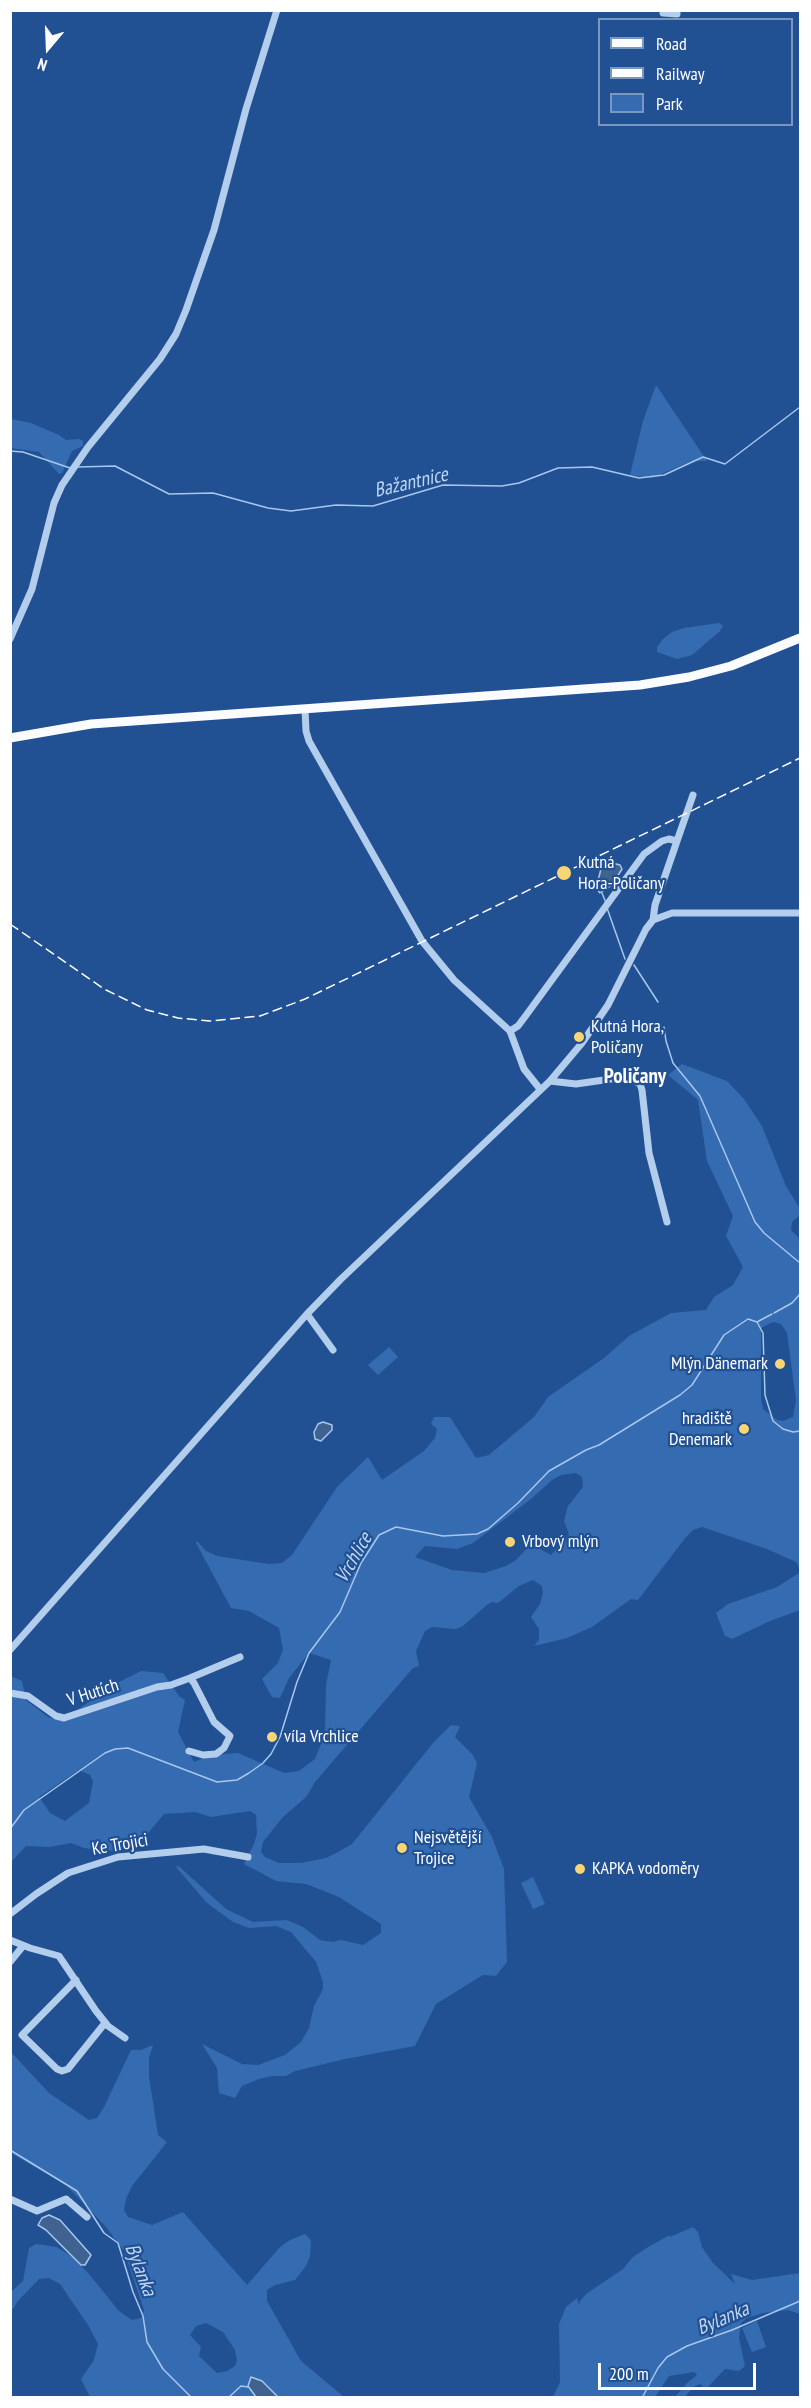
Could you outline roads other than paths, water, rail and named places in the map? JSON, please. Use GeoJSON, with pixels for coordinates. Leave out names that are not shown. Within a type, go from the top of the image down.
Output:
{"type":"FeatureCollection","features":[{"type":"Feature","properties":{"kind":"main road"},"geometry":{"type":"LineString","coordinates":[[10,738],[92,724],[650,684],[731,666],[801,638]]}},
{"type":"Feature","properties":{"kind":"street"},"geometry":{"type":"LineString","coordinates":[[10,639],[32,589],[54,503],[62,485],[83,453],[160,359],[176,334],[214,230],[246,109],[277,10]]}},
{"type":"Feature","properties":{"kind":"street"},"geometry":{"type":"LineString","coordinates":[[663,10],[663,13],[676,14],[677,10]]}},
{"type":"Feature","properties":{"kind":"street"},"geometry":{"type":"LineString","coordinates":[[305,709],[309,741],[422,941],[454,980],[510,1031],[524,1069],[540,1089]]}},
{"type":"Feature","properties":{"kind":"street"},"geometry":{"type":"LineString","coordinates":[[10,1650],[307,1314],[550,1080],[582,1043],[608,1005],[646,929],[653,920],[655,905],[693,795]]}},
{"type":"Feature","properties":{"kind":"street"},"geometry":{"type":"LineString","coordinates":[[510,1031],[518,1026],[644,854],[662,841],[669,839],[677,841]]}},
{"type":"Feature","properties":{"kind":"street"},"geometry":{"type":"LineString","coordinates":[[653,920],[672,913],[801,913]]}},
{"type":"Feature","properties":{"kind":"street"},"geometry":{"type":"LineString","coordinates":[[550,1080],[576,1084],[618,1078],[633,1080],[640,1084],[649,1153],[667,1222]]}},
{"type":"Feature","properties":{"kind":"street"},"geometry":{"type":"LineString","coordinates":[[307,1314],[333,1350]]}},
{"type":"Feature","properties":{"kind":"street","name":"V Hutích"},"geometry":{"type":"LineString","coordinates":[[10,1693],[28,1696],[56,1716],[64,1718],[121,1701],[157,1687],[171,1685],[240,1657]]}},
{"type":"Feature","properties":{"kind":"street"},"geometry":{"type":"LineString","coordinates":[[189,1751],[203,1755],[216,1754],[224,1748],[230,1736],[214,1722],[190,1678]]}},
{"type":"Feature","properties":{"kind":"street","name":"Ke Trojici"},"geometry":{"type":"LineString","coordinates":[[10,1914],[68,1874],[118,1857],[204,1849],[248,1857]]}},
{"type":"Feature","properties":{"kind":"street"},"geometry":{"type":"LineString","coordinates":[[10,1940],[59,1956],[105,2023],[125,2038]]}},
{"type":"Feature","properties":{"kind":"street"},"geometry":{"type":"LineString","coordinates":[[10,1962],[23,1946]]}},
{"type":"Feature","properties":{"kind":"street"},"geometry":{"type":"LineString","coordinates":[[76,1980],[22,2035],[57,2069],[62,2071],[68,2069],[105,2023]]}},
{"type":"Feature","properties":{"kind":"street"},"geometry":{"type":"LineString","coordinates":[[10,2199],[37,2211],[66,2199],[87,2217]]}},
{"type":"Feature","properties":{"kind":"street"},"geometry":{"type":"LineString","coordinates":[[10,2206],[21,2204]]}},
{"type":"Feature","properties":{"kind":"waterway","name":"Bažantnice"},"geometry":{"type":"LineString","coordinates":[[78,467],[115,466],[169,494],[213,493],[268,508],[291,511],[336,505],[373,506],[443,485],[502,486],[519,483],[558,468],[592,467],[639,478],[664,475],[703,457],[725,464],[800,407]]}},
{"type":"Feature","properties":{"kind":"waterway","name":"Bažantnice"},"geometry":{"type":"LineString","coordinates":[[10,451],[23,452],[70,468]]}},
{"type":"Feature","properties":{"kind":"waterway"},"geometry":{"type":"LineString","coordinates":[[602,893],[606,903]]}},
{"type":"Feature","properties":{"kind":"waterway"},"geometry":{"type":"LineString","coordinates":[[607,908],[625,959]]}},
{"type":"Feature","properties":{"kind":"waterway"},"geometry":{"type":"LineString","coordinates":[[634,965],[658,1002]]}},
{"type":"Feature","properties":{"kind":"waterway"},"geometry":{"type":"LineString","coordinates":[[664,1027],[673,1063],[700,1096],[755,1222],[764,1233],[800,1263]]}},
{"type":"Feature","properties":{"kind":"waterway"},"geometry":{"type":"LineString","coordinates":[[774,1313],[792,1303],[800,1294]]}},
{"type":"Feature","properties":{"kind":"waterway"},"geometry":{"type":"LineString","coordinates":[[757,1322],[772,1314]]}},
{"type":"Feature","properties":{"kind":"waterway","name":"Vrchlice"},"geometry":{"type":"LineString","coordinates":[[10,1829],[24,1810],[105,1753],[115,1749],[128,1748],[217,1782],[237,1780],[249,1773],[271,1754],[280,1737],[297,1682],[309,1653],[340,1612],[361,1563],[379,1535],[396,1527],[443,1536],[477,1534],[488,1529],[518,1503],[549,1471],[599,1445],[680,1395],[692,1385],[724,1335],[748,1319],[757,1322],[763,1333],[765,1395],[773,1421],[783,1429],[793,1432],[800,1431]]}},
{"type":"Feature","properties":{"kind":"waterway","name":"Bylanka"},"geometry":{"type":"LineString","coordinates":[[10,2150],[77,2191],[104,2233],[118,2243],[143,2316],[147,2342],[163,2369],[192,2398]]}},
{"type":"Feature","properties":{"kind":"waterway","name":"Bylanka"},"geometry":{"type":"LineString","coordinates":[[642,2398],[658,2368],[667,2357],[687,2346],[800,2301]]}},
{"type":"Feature","properties":{"kind":"waterway"},"geometry":{"type":"LineString","coordinates":[[228,2398],[241,2386],[248,2387]]}},
{"type":"Feature","properties":{"kind":"railway"},"geometry":{"type":"LineString","coordinates":[[10,924],[104,989],[147,1010],[178,1018],[210,1021],[260,1016],[305,999],[800,758]]}},
{"type":"Feature","properties":{"kind":"place","name":"Kutná Hora-Poličany"},"geometry":{"type":"Point","coordinates":[564,873]}},
{"type":"Feature","properties":{"kind":"place","name":"Kutná Hora, Poličany"},"geometry":{"type":"Point","coordinates":[579,1037]}},
{"type":"Feature","properties":{"kind":"place","name":"Mlýn Dänemark"},"geometry":{"type":"Point","coordinates":[780,1364]}},
{"type":"Feature","properties":{"kind":"place","name":"hradiště Denemark"},"geometry":{"type":"Point","coordinates":[744,1429]}},
{"type":"Feature","properties":{"kind":"place","name":"Vrbový mlýn"},"geometry":{"type":"Point","coordinates":[510,1542]}},
{"type":"Feature","properties":{"kind":"place","name":"víla Vrchlice"},"geometry":{"type":"Point","coordinates":[272,1737]}},
{"type":"Feature","properties":{"kind":"place","name":"Nejsvětější Trojice"},"geometry":{"type":"Point","coordinates":[402,1848]}},
{"type":"Feature","properties":{"kind":"place","name":"KAPKA vodoměry"},"geometry":{"type":"Point","coordinates":[580,1869]}},
{"type":"Feature","properties":{"kind":"district","name":"Poličany"},"geometry":{"type":"Point","coordinates":[635,1077]}}]}
